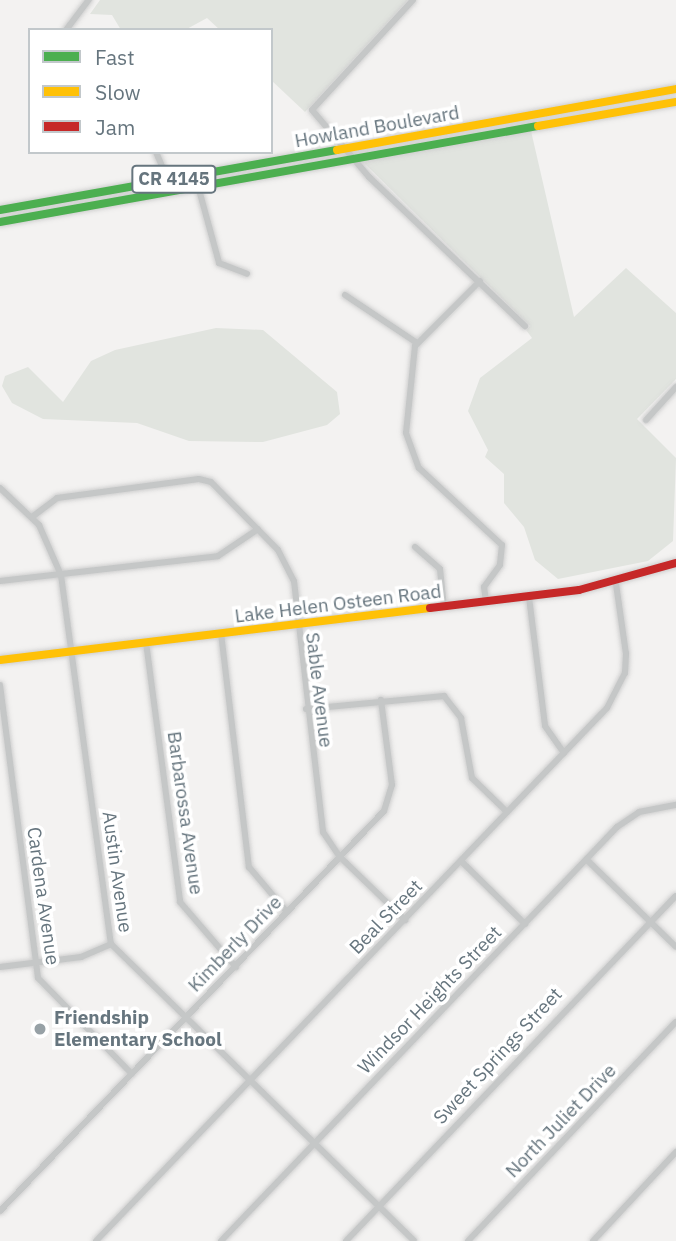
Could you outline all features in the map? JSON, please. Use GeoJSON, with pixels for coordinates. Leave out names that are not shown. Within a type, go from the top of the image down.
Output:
{"type":"FeatureCollection","features":[{"type":"Feature","properties":{"kind":"main road","name":"Howland Boulevard"},"geometry":{"type":"LineString","coordinates":[[0,209],[676,89]]}},
{"type":"Feature","properties":{"kind":"main road","name":"Howland Boulevard"},"geometry":{"type":"LineString","coordinates":[[0,222],[676,102]]}},
{"type":"Feature","properties":{"kind":"main road","name":"Lake Helen Osteen Road"},"geometry":{"type":"LineString","coordinates":[[0,660],[529,597],[616,584],[676,563]]}},
{"type":"Feature","properties":{"kind":"street"},"geometry":{"type":"LineString","coordinates":[[68,28],[89,0]]}},
{"type":"Feature","properties":{"kind":"street"},"geometry":{"type":"LineString","coordinates":[[413,0],[312,110],[331,137],[349,148],[356,159],[525,326]]}},
{"type":"Feature","properties":{"kind":"street"},"geometry":{"type":"LineString","coordinates":[[157,154],[168,180]]}},
{"type":"Feature","properties":{"kind":"street"},"geometry":{"type":"LineString","coordinates":[[198,186],[219,263],[247,274]]}},
{"type":"Feature","properties":{"kind":"street"},"geometry":{"type":"LineString","coordinates":[[480,281],[417,343],[408,450],[419,468],[502,545],[500,565],[484,587],[486,602]]}},
{"type":"Feature","properties":{"kind":"street"},"geometry":{"type":"LineString","coordinates":[[345,295],[417,343]]}},
{"type":"Feature","properties":{"kind":"street"},"geometry":{"type":"LineString","coordinates":[[646,420],[676,387]]}},
{"type":"Feature","properties":{"kind":"street","name":"Sable Avenue"},"geometry":{"type":"LineString","coordinates":[[32,517],[57,498],[199,479],[211,482],[258,529],[294,581],[296,625],[321,823],[340,857],[405,920]]}},
{"type":"Feature","properties":{"kind":"street","name":"Austin Avenue"},"geometry":{"type":"LineString","coordinates":[[0,488],[32,517],[61,575],[111,944],[184,1020],[414,1241]]}},
{"type":"Feature","properties":{"kind":"street"},"geometry":{"type":"LineString","coordinates":[[0,582],[218,556],[258,529]]}},
{"type":"Feature","properties":{"kind":"street"},"geometry":{"type":"LineString","coordinates":[[415,547],[440,569],[444,607]]}},
{"type":"Feature","properties":{"kind":"street","name":"Beal Street"},"geometry":{"type":"LineString","coordinates":[[96,1241],[607,708],[625,673],[616,584]]}},
{"type":"Feature","properties":{"kind":"street"},"geometry":{"type":"LineString","coordinates":[[529,597],[545,726],[564,753]]}},
{"type":"Feature","properties":{"kind":"street"},"geometry":{"type":"LineString","coordinates":[[221,634],[250,867],[287,912]]}},
{"type":"Feature","properties":{"kind":"street","name":"Barbarossa Avenue"},"geometry":{"type":"LineString","coordinates":[[146,642],[180,902],[236,967]]}},
{"type":"Feature","properties":{"kind":"street","name":"Cardena Avenue"},"geometry":{"type":"LineString","coordinates":[[0,685],[4,740],[34,963],[53,1000],[132,1074]]}},
{"type":"Feature","properties":{"kind":"street"},"geometry":{"type":"LineString","coordinates":[[306,709],[436,694],[456,706],[472,778],[507,812]]}},
{"type":"Feature","properties":{"kind":"street","name":"Kimberly Drive"},"geometry":{"type":"LineString","coordinates":[[0,1211],[236,967],[340,857],[391,798],[381,700]]}},
{"type":"Feature","properties":{"kind":"street","name":"Windsor Heights Street"},"geometry":{"type":"LineString","coordinates":[[221,1241],[628,818],[676,805]]}},
{"type":"Feature","properties":{"kind":"street"},"geometry":{"type":"LineString","coordinates":[[587,860],[676,947]]}},
{"type":"Feature","properties":{"kind":"street"},"geometry":{"type":"LineString","coordinates":[[460,862],[525,924]]}},
{"type":"Feature","properties":{"kind":"street","name":"Sweet Springs Street"},"geometry":{"type":"LineString","coordinates":[[346,1241],[647,919],[676,896]]}},
{"type":"Feature","properties":{"kind":"street"},"geometry":{"type":"LineString","coordinates":[[0,967],[81,957],[111,944]]}},
{"type":"Feature","properties":{"kind":"street","name":"North Juliet Drive"},"geometry":{"type":"LineString","coordinates":[[468,1241],[676,1023]]}},
{"type":"Feature","properties":{"kind":"street"},"geometry":{"type":"LineString","coordinates":[[593,1241],[676,1152]]}},
{"type":"Feature","properties":{"kind":"shaded area"},"geometry":{"type":"Polygon","coordinates":[[[100,0],[408,0],[305,112],[273,82],[273,28],[218,28],[207,18],[189,28],[120,28],[112,15],[90,14],[100,0]]]}},
{"type":"Feature","properties":{"kind":"shaded area"},"geometry":{"type":"Polygon","coordinates":[[[531,131],[574,317],[626,268],[676,313],[676,379],[637,419],[676,458],[673,541],[648,561],[558,579],[535,560],[524,527],[504,503],[504,474],[485,457],[488,450],[468,411],[480,378],[532,338],[526,330],[530,326],[362,161],[531,131]]]}},
{"type":"Feature","properties":{"kind":"shaded area"},"geometry":{"type":"Polygon","coordinates":[[[216,328],[263,330],[337,392],[340,414],[327,425],[263,442],[189,441],[137,423],[43,419],[12,403],[2,386],[5,376],[28,367],[63,402],[91,361],[115,350],[216,328]]]}},
{"type":"Feature","properties":{"kind":"traffic: fast"},"geometry":{"type":"LineString","coordinates":[[0,222],[538,126]]}},
{"type":"Feature","properties":{"kind":"traffic: fast"},"geometry":{"type":"LineString","coordinates":[[0,210],[337,150]]}},
{"type":"Feature","properties":{"kind":"traffic: slow"},"geometry":{"type":"LineString","coordinates":[[337,150],[676,89]]}},
{"type":"Feature","properties":{"kind":"traffic: slow"},"geometry":{"type":"LineString","coordinates":[[538,126],[676,102]]}},
{"type":"Feature","properties":{"kind":"traffic: slow"},"geometry":{"type":"LineString","coordinates":[[0,660],[430,608]]}},
{"type":"Feature","properties":{"kind":"traffic: jam"},"geometry":{"type":"LineString","coordinates":[[430,608],[579,590],[676,563]]}},
{"type":"Feature","properties":{"kind":"place","name":"Friendship Elementary School"},"geometry":{"type":"Point","coordinates":[40,1029]}}]}
